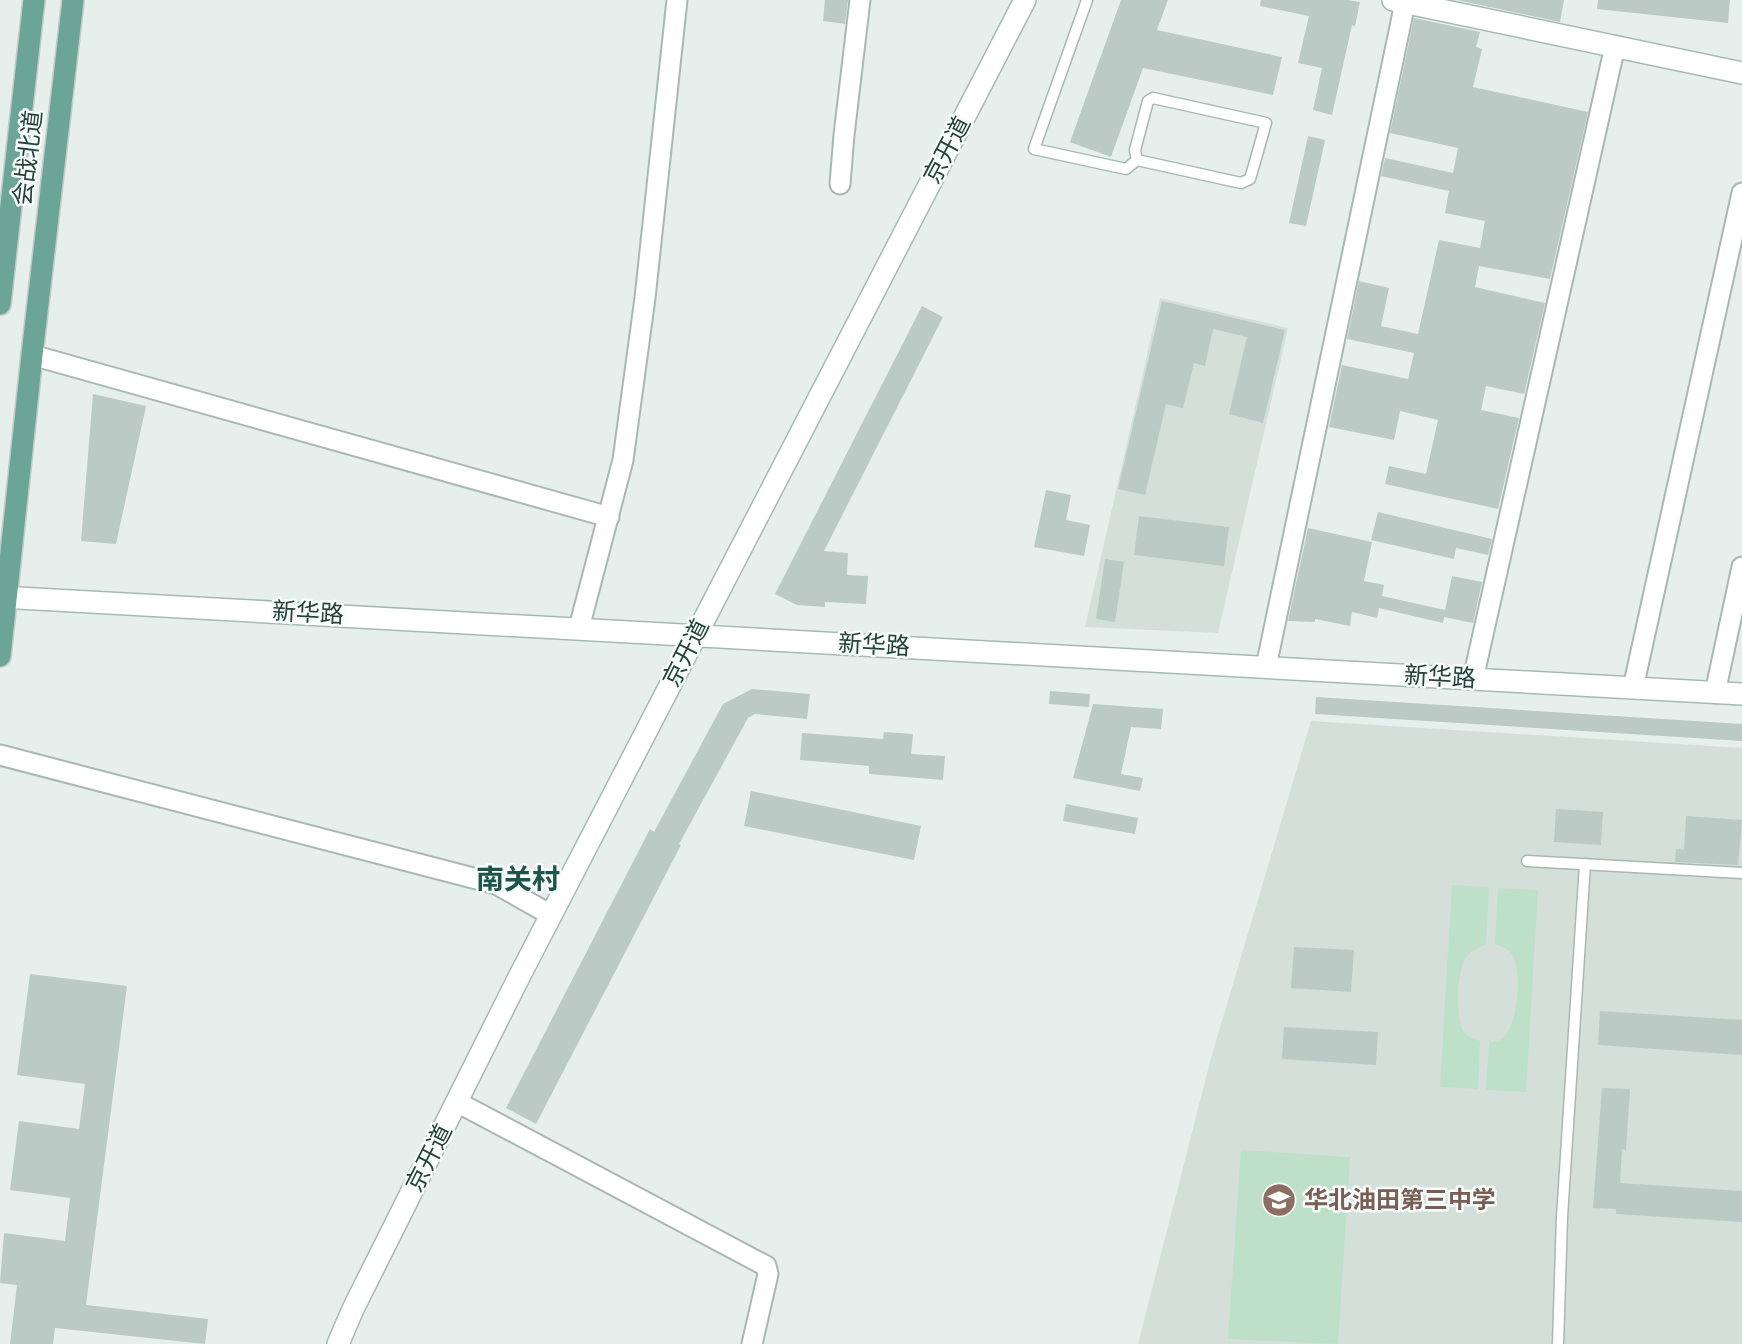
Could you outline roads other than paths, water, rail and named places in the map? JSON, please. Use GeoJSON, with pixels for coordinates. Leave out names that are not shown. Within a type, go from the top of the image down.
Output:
{"type":"FeatureCollection","features":[{"type":"Feature","properties":{"kind":"main road","name":"会战北道"},"geometry":{"type":"LineString","coordinates":[[0,304],[34,0]]}},
{"type":"Feature","properties":{"kind":"main road","name":"会战北道"},"geometry":{"type":"LineString","coordinates":[[0,656],[2,595],[73,0]]}},
{"type":"Feature","properties":{"kind":"main road","name":"京开道"},"geometry":{"type":"LineString","coordinates":[[353,1309],[551,915],[1025,0]]}},
{"type":"Feature","properties":{"kind":"main road"},"geometry":{"type":"LineString","coordinates":[[1399,1],[1742,73]]}},
{"type":"Feature","properties":{"kind":"main road","name":"新华路"},"geometry":{"type":"LineString","coordinates":[[2,595],[1742,694]]}},
{"type":"Feature","properties":{"kind":"main road"},"geometry":{"type":"LineString","coordinates":[[329,1344],[353,1309]]}},
{"type":"Feature","properties":{"kind":"main road"},"geometry":{"type":"LineString","coordinates":[[338,1344],[353,1309]]}},
{"type":"Feature","properties":{"kind":"street"},"geometry":{"type":"LineString","coordinates":[[579,628],[623,460],[645,298],[677,0]]}},
{"type":"Feature","properties":{"kind":"street"},"geometry":{"type":"LineString","coordinates":[[840,184],[860,0]]}},
{"type":"Feature","properties":{"kind":"street"},"geometry":{"type":"LineString","coordinates":[[1266,667],[1399,1]]}},
{"type":"Feature","properties":{"kind":"street"},"geometry":{"type":"LineString","coordinates":[[1473,679],[1615,46]]}},
{"type":"Feature","properties":{"kind":"street"},"geometry":{"type":"LineString","coordinates":[[1633,688],[1742,193]]}},
{"type":"Feature","properties":{"kind":"street"},"geometry":{"type":"LineString","coordinates":[[32,355],[608,517]]}},
{"type":"Feature","properties":{"kind":"street"},"geometry":{"type":"LineString","coordinates":[[1715,693],[1742,567]]}},
{"type":"Feature","properties":{"kind":"street"},"geometry":{"type":"LineString","coordinates":[[0,755],[496,884],[551,915]]}},
{"type":"Feature","properties":{"kind":"street"},"geometry":{"type":"LineString","coordinates":[[457,1102],[765,1266],[768,1274],[752,1344]]}},
{"type":"Feature","properties":{"kind":"lane"},"geometry":{"type":"LineString","coordinates":[[1087,0],[1034,149],[1126,169],[1137,160]]}},
{"type":"Feature","properties":{"kind":"lane"},"geometry":{"type":"LineString","coordinates":[[1153,98],[1266,123],[1254,171],[1250,179],[1241,183],[1137,160],[1135,150],[1148,101],[1153,98]]}},
{"type":"Feature","properties":{"kind":"lane"},"geometry":{"type":"LineString","coordinates":[[1527,861],[1742,873]]}},
{"type":"Feature","properties":{"kind":"lane"},"geometry":{"type":"LineString","coordinates":[[1558,1344],[1562,1217],[1585,864]]}},
{"type":"Feature","properties":{"kind":"place","name":"华北油田第三中学"},"geometry":{"type":"Point","coordinates":[1279,1200]}},
{"type":"Feature","properties":{"kind":"district","name":"南关村"},"geometry":{"type":"Point","coordinates":[518,879]}}]}
